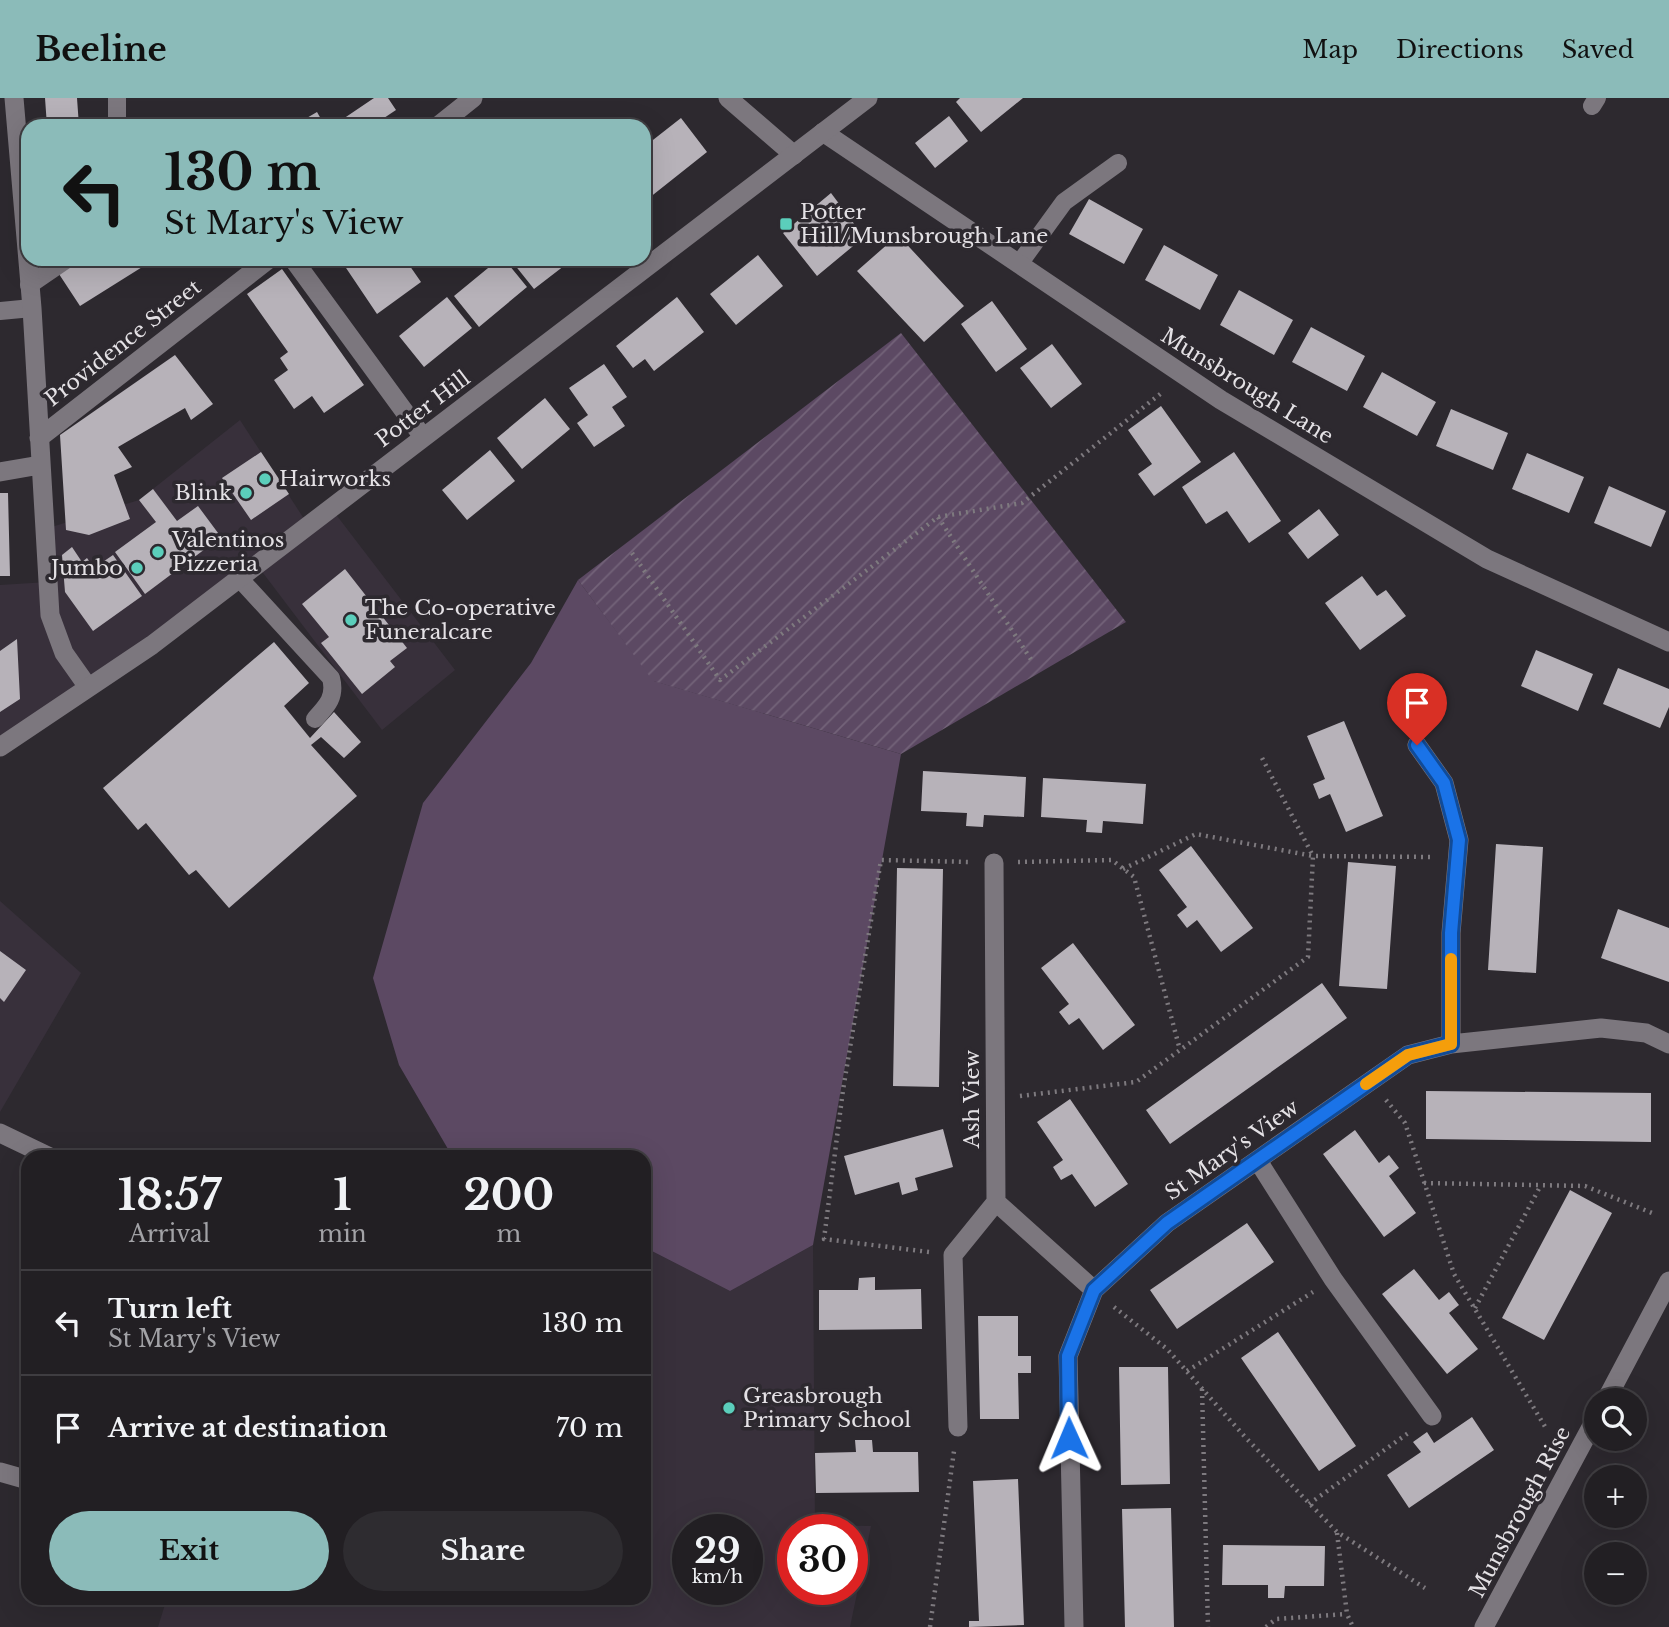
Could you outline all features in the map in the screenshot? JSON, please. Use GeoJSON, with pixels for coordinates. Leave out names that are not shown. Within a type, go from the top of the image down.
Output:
{"type":"FeatureCollection","features":[{"type":"Feature","properties":{"kind":"street"},"geometry":{"type":"LineString","coordinates":[[14,98],[21,185]]}},
{"type":"Feature","properties":{"kind":"street"},"geometry":{"type":"LineString","coordinates":[[447,119],[473,98]]}},
{"type":"Feature","properties":{"kind":"street"},"geometry":{"type":"LineString","coordinates":[[728,98],[794,155]]}},
{"type":"Feature","properties":{"kind":"street","name":"Potter Hill"},"geometry":{"type":"LineString","coordinates":[[651,264],[868,98]]}},
{"type":"Feature","properties":{"kind":"street","name":"Munsbrough Lane"},"geometry":{"type":"LineString","coordinates":[[823,132],[1221,400],[1488,559],[1669,642]]}},
{"type":"Feature","properties":{"kind":"street"},"geometry":{"type":"LineString","coordinates":[[27,266],[50,615],[64,653],[88,687]]}},
{"type":"Feature","properties":{"kind":"street","name":"Providence Street"},"geometry":{"type":"LineString","coordinates":[[39,438],[260,266]]}},
{"type":"Feature","properties":{"kind":"street"},"geometry":{"type":"LineString","coordinates":[[298,266],[423,437]]}},
{"type":"Feature","properties":{"kind":"street","name":"Potter Hill"},"geometry":{"type":"LineString","coordinates":[[0,747],[152,645],[648,266]]}},
{"type":"Feature","properties":{"kind":"street"},"geometry":{"type":"LineString","coordinates":[[0,472],[40,465]]}},
{"type":"Feature","properties":{"kind":"street"},"geometry":{"type":"LineString","coordinates":[[1417,745],[1444,783],[1459,840],[1451,933],[1451,1044]]}},
{"type":"Feature","properties":{"kind":"street","name":"Ash View"},"geometry":{"type":"LineString","coordinates":[[994,863],[996,1202]]}},
{"type":"Feature","properties":{"kind":"street","name":"St Mary's View"},"geometry":{"type":"LineString","coordinates":[[1073,1627],[1068,1356],[1094,1290],[1167,1223],[1408,1055],[1451,1044],[1601,1028],[1646,1033],[1669,1045]]}},
{"type":"Feature","properties":{"kind":"street"},"geometry":{"type":"LineString","coordinates":[[0,1133],[35,1150]]}},
{"type":"Feature","properties":{"kind":"street"},"geometry":{"type":"LineString","coordinates":[[1258,1161],[1333,1279],[1432,1416]]}},
{"type":"Feature","properties":{"kind":"street"},"geometry":{"type":"LineString","coordinates":[[958,1427],[953,1255],[996,1202],[1094,1290]]}},
{"type":"Feature","properties":{"kind":"street"},"geometry":{"type":"LineString","coordinates":[[1614,1388],[1663,1309],[1669,1281]]}},
{"type":"Feature","properties":{"kind":"street","name":"Munsbrough Rise"},"geometry":{"type":"LineString","coordinates":[[1484,1627],[1584,1440]]}},
{"type":"Feature","properties":{"kind":"street"},"geometry":{"type":"LineString","coordinates":[[0,1472],[21,1478]]}},
{"type":"Feature","properties":{"kind":"lane"},"geometry":{"type":"LineString","coordinates":[[117,98],[117,119]]}},
{"type":"Feature","properties":{"kind":"lane"},"geometry":{"type":"LineString","coordinates":[[1019,264],[1064,202],[1118,163]]}},
{"type":"Feature","properties":{"kind":"lane"},"geometry":{"type":"LineString","coordinates":[[29,285],[57,266]]}},
{"type":"Feature","properties":{"kind":"lane"},"geometry":{"type":"LineString","coordinates":[[0,311],[32,308]]}},
{"type":"Feature","properties":{"kind":"lane"},"geometry":{"type":"LineString","coordinates":[[239,579],[331,678],[333,695],[315,719]]}},
{"type":"Feature","properties":{"kind":"path"},"geometry":{"type":"LineString","coordinates":[[632,553],[720,680],[937,517],[1022,503],[1184,375]]}},
{"type":"Feature","properties":{"kind":"path"},"geometry":{"type":"LineString","coordinates":[[937,517],[1032,661]]}},
{"type":"Feature","properties":{"kind":"path"},"geometry":{"type":"LineString","coordinates":[[995,1100],[1136,1082],[1308,957],[1312,856],[1261,755]]}},
{"type":"Feature","properties":{"kind":"path"},"geometry":{"type":"LineString","coordinates":[[1123,869],[1196,834],[1312,856],[1458,857]]}},
{"type":"Feature","properties":{"kind":"path"},"geometry":{"type":"LineString","coordinates":[[953,1255],[824,1239],[843,1090],[881,860],[994,863],[1112,860],[1134,877],[1180,1050]]}},
{"type":"Feature","properties":{"kind":"path"},"geometry":{"type":"LineString","coordinates":[[1370,1081],[1405,1123],[1454,1274],[1547,1430]]}},
{"type":"Feature","properties":{"kind":"path"},"geometry":{"type":"LineString","coordinates":[[1424,1184],[1586,1186],[1651,1213]]}},
{"type":"Feature","properties":{"kind":"path"},"geometry":{"type":"LineString","coordinates":[[1474,1308],[1541,1185]]}},
{"type":"Feature","properties":{"kind":"path"},"geometry":{"type":"LineString","coordinates":[[1187,1371],[1333,1279]]}},
{"type":"Feature","properties":{"kind":"path"},"geometry":{"type":"LineString","coordinates":[[1094,1290],[1167,1349],[1337,1532],[1425,1588]]}},
{"type":"Feature","properties":{"kind":"path"},"geometry":{"type":"LineString","coordinates":[[1202,1388],[1208,1627]]}},
{"type":"Feature","properties":{"kind":"path"},"geometry":{"type":"LineString","coordinates":[[1310,1504],[1432,1416]]}},
{"type":"Feature","properties":{"kind":"path"},"geometry":{"type":"LineString","coordinates":[[930,1627],[958,1427]]}},
{"type":"Feature","properties":{"kind":"path"},"geometry":{"type":"LineString","coordinates":[[1337,1532],[1347,1614],[1353,1627]]}},
{"type":"Feature","properties":{"kind":"path"},"geometry":{"type":"LineString","coordinates":[[1266,1627],[1276,1619],[1347,1614]]}},
{"type":"Feature","properties":{"kind":"shaded area"},"geometry":{"type":"Polygon","coordinates":[[[901,333],[1126,622],[901,754],[653,681],[578,580],[901,333]]]}},
{"type":"Feature","properties":{"kind":"shaded area"},"geometry":{"type":"Polygon","coordinates":[[[240,420],[308,525],[331,508],[455,670],[382,730],[257,565],[0,747],[0,585],[48,582],[45,529],[139,500],[240,420]]]}},
{"type":"Feature","properties":{"kind":"shaded area"},"geometry":{"type":"Polygon","coordinates":[[[578,580],[654,681],[901,754],[813,1245],[730,1291],[651,1251],[651,1150],[450,1150],[399,1065],[373,978],[423,803],[531,663],[578,580]]]}},
{"type":"Feature","properties":{"kind":"shaded area"},"geometry":{"type":"Polygon","coordinates":[[[0,901],[81,973],[0,1112],[0,901]]]}},
{"type":"Feature","properties":{"kind":"shaded area","name":"Greasbrough Primary School"},"geometry":{"type":"Polygon","coordinates":[[[813,1245],[815,1514],[777,1514],[777,1605],[855,1605],[850,1627],[158,1627],[165,1605],[651,1605],[651,1251],[730,1291],[813,1245]]]}},
{"type":"Feature","properties":{"kind":"building"},"geometry":{"type":"Polygon","coordinates":[[[45,98],[77,98],[78,119],[46,119],[45,98]]]}},
{"type":"Feature","properties":{"kind":"building"},"geometry":{"type":"Polygon","coordinates":[[[374,98],[388,98],[396,110],[382,119],[343,119],[374,98]]]}},
{"type":"Feature","properties":{"kind":"building"},"geometry":{"type":"Polygon","coordinates":[[[960,98],[1023,98],[981,132],[956,102],[960,98]]]}},
{"type":"Feature","properties":{"kind":"building"},"geometry":{"type":"Polygon","coordinates":[[[317,112],[321,119],[305,119],[317,112]]]}},
{"type":"Feature","properties":{"kind":"building"},"geometry":{"type":"Polygon","coordinates":[[[949,116],[968,141],[935,168],[915,143],[949,116]]]}},
{"type":"Feature","properties":{"kind":"building"},"geometry":{"type":"Polygon","coordinates":[[[681,118],[707,152],[651,196],[651,142],[681,118]]]}},
{"type":"Feature","properties":{"kind":"building"},"geometry":{"type":"Polygon","coordinates":[[[831,193],[864,237],[817,276],[783,233],[831,193]]]}},
{"type":"Feature","properties":{"kind":"building"},"geometry":{"type":"Polygon","coordinates":[[[1089,199],[1143,229],[1124,264],[1069,234],[1089,199]]]}},
{"type":"Feature","properties":{"kind":"building"},"geometry":{"type":"Polygon","coordinates":[[[898,235],[964,306],[924,342],[857,271],[898,235]]]}},
{"type":"Feature","properties":{"kind":"building"},"geometry":{"type":"Polygon","coordinates":[[[1164,245],[1218,275],[1200,310],[1145,280],[1164,245]]]}},
{"type":"Feature","properties":{"kind":"building"},"geometry":{"type":"Polygon","coordinates":[[[758,255],[783,286],[736,325],[710,294],[758,255]]]}},
{"type":"Feature","properties":{"kind":"building"},"geometry":{"type":"Polygon","coordinates":[[[64,266],[144,266],[80,306],[57,271],[64,266]]]}},
{"type":"Feature","properties":{"kind":"building"},"geometry":{"type":"Polygon","coordinates":[[[345,266],[410,266],[421,282],[377,314],[345,266]]]}},
{"type":"Feature","properties":{"kind":"building"},"geometry":{"type":"Polygon","coordinates":[[[490,266],[510,266],[527,287],[479,327],[454,296],[490,266]]]}},
{"type":"Feature","properties":{"kind":"building"},"geometry":{"type":"Polygon","coordinates":[[[516,266],[564,266],[534,289],[516,266]]]}},
{"type":"Feature","properties":{"kind":"building"},"geometry":{"type":"Polygon","coordinates":[[[282,269],[364,385],[324,413],[312,396],[294,409],[274,380],[288,370],[280,358],[288,352],[247,294],[282,269]]]}},
{"type":"Feature","properties":{"kind":"building"},"geometry":{"type":"Polygon","coordinates":[[[1239,290],[1293,320],[1274,355],[1220,325],[1239,290]]]}},
{"type":"Feature","properties":{"kind":"building"},"geometry":{"type":"Polygon","coordinates":[[[447,297],[472,328],[424,367],[399,336],[447,297]]]}},
{"type":"Feature","properties":{"kind":"building"},"geometry":{"type":"Polygon","coordinates":[[[677,297],[704,332],[654,371],[645,359],[633,368],[616,346],[677,297]]]}},
{"type":"Feature","properties":{"kind":"building"},"geometry":{"type":"Polygon","coordinates":[[[992,301],[1027,349],[996,372],[961,324],[992,301]]]}},
{"type":"Feature","properties":{"kind":"building"},"geometry":{"type":"Polygon","coordinates":[[[1311,327],[1365,356],[1347,391],[1292,362],[1311,327]]]}},
{"type":"Feature","properties":{"kind":"building"},"geometry":{"type":"Polygon","coordinates":[[[1052,344],[1082,384],[1051,408],[1020,368],[1052,344]]]}},
{"type":"Feature","properties":{"kind":"building"},"geometry":{"type":"Polygon","coordinates":[[[175,355],[213,404],[191,420],[185,408],[118,447],[132,467],[114,475],[130,519],[89,535],[66,530],[60,435],[175,355]]]}},
{"type":"Feature","properties":{"kind":"building"},"geometry":{"type":"Polygon","coordinates":[[[604,364],[627,397],[612,407],[625,426],[594,447],[577,423],[588,415],[569,388],[604,364]]]}},
{"type":"Feature","properties":{"kind":"building"},"geometry":{"type":"Polygon","coordinates":[[[1382,372],[1436,402],[1417,436],[1363,407],[1382,372]]]}},
{"type":"Feature","properties":{"kind":"building"},"geometry":{"type":"Polygon","coordinates":[[[545,398],[570,429],[522,469],[497,438],[545,398]]]}},
{"type":"Feature","properties":{"kind":"building"},"geometry":{"type":"Polygon","coordinates":[[[1161,406],[1201,462],[1154,496],[1138,474],[1152,464],[1128,430],[1161,406]]]}},
{"type":"Feature","properties":{"kind":"building"},"geometry":{"type":"Polygon","coordinates":[[[1451,409],[1508,433],[1493,470],[1436,446],[1451,409]]]}},
{"type":"Feature","properties":{"kind":"building"},"geometry":{"type":"Polygon","coordinates":[[[490,450],[515,481],[467,520],[442,490],[490,450]]]}},
{"type":"Feature","properties":{"kind":"building"},"geometry":{"type":"Polygon","coordinates":[[[261,452],[289,494],[251,520],[222,478],[261,452]]]}},
{"type":"Feature","properties":{"kind":"building"},"geometry":{"type":"Polygon","coordinates":[[[1234,452],[1281,521],[1249,543],[1227,511],[1206,524],[1182,487],[1234,452]]]}},
{"type":"Feature","properties":{"kind":"building"},"geometry":{"type":"Polygon","coordinates":[[[1527,453],[1584,477],[1569,513],[1512,489],[1527,453]]]}},
{"type":"Feature","properties":{"kind":"building"},"geometry":{"type":"Polygon","coordinates":[[[1609,486],[1666,511],[1651,547],[1594,523],[1609,486]]]}},
{"type":"Feature","properties":{"kind":"building"},"geometry":{"type":"Polygon","coordinates":[[[153,489],[177,521],[198,506],[221,537],[145,594],[115,552],[156,522],[139,500],[153,489]]]}},
{"type":"Feature","properties":{"kind":"building"},"geometry":{"type":"Polygon","coordinates":[[[0,493],[8,493],[10,576],[0,576],[0,493]]]}},
{"type":"Feature","properties":{"kind":"building"},"geometry":{"type":"Polygon","coordinates":[[[1319,509],[1339,535],[1308,559],[1288,533],[1319,509]]]}},
{"type":"Feature","properties":{"kind":"building"},"geometry":{"type":"Polygon","coordinates":[[[72,547],[82,562],[87,558],[94,568],[113,555],[142,596],[93,631],[65,592],[62,555],[72,547]]]}},
{"type":"Feature","properties":{"kind":"building","name":"The Co-operative Funeralcare"},"geometry":{"type":"Polygon","coordinates":[[[345,569],[407,648],[390,661],[395,667],[362,694],[321,643],[329,637],[302,604],[345,569]]]}},
{"type":"Feature","properties":{"kind":"building"},"geometry":{"type":"Polygon","coordinates":[[[1362,576],[1377,596],[1386,590],[1406,616],[1360,650],[1325,603],[1362,576]]]}},
{"type":"Feature","properties":{"kind":"building"},"geometry":{"type":"Polygon","coordinates":[[[17,639],[20,699],[0,712],[0,651],[17,639]]]}},
{"type":"Feature","properties":{"kind":"building"},"geometry":{"type":"Polygon","coordinates":[[[274,642],[309,683],[284,706],[310,738],[334,712],[361,742],[344,758],[321,737],[311,745],[357,796],[229,908],[196,870],[189,875],[146,823],[138,830],[103,788],[274,642]]]}},
{"type":"Feature","properties":{"kind":"building"},"geometry":{"type":"Polygon","coordinates":[[[1536,650],[1593,674],[1578,711],[1521,686],[1536,650]]]}},
{"type":"Feature","properties":{"kind":"building"},"geometry":{"type":"Polygon","coordinates":[[[1618,668],[1669,689],[1669,707],[1660,728],[1603,704],[1618,668]]]}},
{"type":"Feature","properties":{"kind":"building"},"geometry":{"type":"Polygon","coordinates":[[[1344,721],[1383,816],[1346,832],[1330,794],[1319,799],[1313,784],[1325,779],[1307,736],[1344,721]]]}},
{"type":"Feature","properties":{"kind":"building"},"geometry":{"type":"Polygon","coordinates":[[[923,771],[1026,777],[1024,817],[984,815],[983,827],[966,826],[967,813],[921,811],[923,771]]]}},
{"type":"Feature","properties":{"kind":"building"},"geometry":{"type":"Polygon","coordinates":[[[1043,778],[1146,784],[1143,824],[1103,821],[1102,833],[1086,832],[1087,820],[1041,817],[1043,778]]]}},
{"type":"Feature","properties":{"kind":"building"},"geometry":{"type":"Polygon","coordinates":[[[1496,844],[1543,847],[1536,973],[1488,970],[1496,844]]]}},
{"type":"Feature","properties":{"kind":"building"},"geometry":{"type":"Polygon","coordinates":[[[1191,846],[1253,928],[1221,952],[1197,920],[1187,928],[1177,915],[1187,907],[1159,870],[1191,846]]]}},
{"type":"Feature","properties":{"kind":"building"},"geometry":{"type":"Polygon","coordinates":[[[1348,862],[1396,866],[1387,989],[1339,986],[1348,862]]]}},
{"type":"Feature","properties":{"kind":"building"},"geometry":{"type":"Polygon","coordinates":[[[897,868],[943,869],[939,1087],[893,1086],[897,868]]]}},
{"type":"Feature","properties":{"kind":"building"},"geometry":{"type":"Polygon","coordinates":[[[1618,909],[1669,928],[1669,982],[1601,958],[1618,909]]]}},
{"type":"Feature","properties":{"kind":"building"},"geometry":{"type":"Polygon","coordinates":[[[1073,943],[1135,1025],[1103,1050],[1079,1018],[1069,1025],[1059,1012],[1069,1004],[1041,968],[1073,943]]]}},
{"type":"Feature","properties":{"kind":"building"},"geometry":{"type":"Polygon","coordinates":[[[0,951],[26,970],[4,1002],[0,998],[0,951]]]}},
{"type":"Feature","properties":{"kind":"building"},"geometry":{"type":"Polygon","coordinates":[[[1322,983],[1347,1018],[1170,1144],[1146,1110],[1322,983]]]}},
{"type":"Feature","properties":{"kind":"building"},"geometry":{"type":"Polygon","coordinates":[[[1426,1091],[1651,1093],[1651,1142],[1426,1139],[1426,1091]]]}},
{"type":"Feature","properties":{"kind":"building"},"geometry":{"type":"Polygon","coordinates":[[[1070,1099],[1128,1184],[1095,1207],[1072,1174],[1061,1180],[1053,1167],[1063,1160],[1037,1122],[1070,1099]]]}},
{"type":"Feature","properties":{"kind":"building"},"geometry":{"type":"Polygon","coordinates":[[[943,1129],[953,1167],[915,1178],[918,1190],[902,1195],[899,1182],[855,1195],[844,1156],[943,1129]]]}},
{"type":"Feature","properties":{"kind":"building"},"geometry":{"type":"Polygon","coordinates":[[[1355,1130],[1379,1163],[1389,1155],[1399,1168],[1389,1176],[1416,1213],[1384,1237],[1323,1154],[1355,1130]]]}},
{"type":"Feature","properties":{"kind":"building"},"geometry":{"type":"Polygon","coordinates":[[[1570,1190],[1612,1213],[1544,1340],[1502,1318],[1570,1190]]]}},
{"type":"Feature","properties":{"kind":"building"},"geometry":{"type":"Polygon","coordinates":[[[1247,1223],[1274,1262],[1177,1329],[1150,1290],[1247,1223]]]}},
{"type":"Feature","properties":{"kind":"building"},"geometry":{"type":"Polygon","coordinates":[[[1414,1269],[1439,1300],[1449,1292],[1459,1305],[1449,1313],[1478,1349],[1447,1374],[1382,1294],[1414,1269]]]}},
{"type":"Feature","properties":{"kind":"building"},"geometry":{"type":"Polygon","coordinates":[[[875,1277],[875,1290],[921,1289],[922,1329],[819,1330],[819,1290],[858,1290],[859,1278],[875,1277]]]}},
{"type":"Feature","properties":{"kind":"building"},"geometry":{"type":"Polygon","coordinates":[[[978,1316],[1018,1316],[1018,1356],[1031,1356],[1031,1373],[1018,1373],[1019,1419],[980,1419],[978,1316]]]}},
{"type":"Feature","properties":{"kind":"building"},"geometry":{"type":"Polygon","coordinates":[[[1278,1332],[1356,1446],[1319,1471],[1241,1358],[1278,1332]]]}},
{"type":"Feature","properties":{"kind":"building"},"geometry":{"type":"Polygon","coordinates":[[[1119,1367],[1168,1367],[1170,1484],[1121,1485],[1119,1367]]]}},
{"type":"Feature","properties":{"kind":"building"},"geometry":{"type":"Polygon","coordinates":[[[1472,1417],[1494,1450],[1409,1508],[1387,1475],[1421,1452],[1413,1442],[1427,1432],[1434,1443],[1472,1417]]]}},
{"type":"Feature","properties":{"kind":"building"},"geometry":{"type":"Polygon","coordinates":[[[855,1440],[872,1440],[873,1452],[918,1452],[919,1492],[816,1493],[815,1453],[856,1452],[855,1440]]]}},
{"type":"Feature","properties":{"kind":"building"},"geometry":{"type":"Polygon","coordinates":[[[1018,1479],[1024,1625],[969,1627],[969,1621],[979,1621],[973,1481],[1018,1479]]]}},
{"type":"Feature","properties":{"kind":"building"},"geometry":{"type":"Polygon","coordinates":[[[1171,1508],[1174,1627],[1125,1627],[1122,1509],[1171,1508]]]}},
{"type":"Feature","properties":{"kind":"building"},"geometry":{"type":"Polygon","coordinates":[[[1223,1545],[1325,1546],[1324,1586],[1285,1586],[1284,1598],[1268,1598],[1268,1585],[1222,1585],[1223,1545]]]}},
{"type":"Feature","properties":{"kind":"slow traffic"},"geometry":{"type":"LineString","coordinates":[[1366,1084],[1408,1055],[1451,1044],[1451,959]]}},
{"type":"Feature","properties":{"kind":"place","name":"Potter Hill/Munsbrough Lane"},"geometry":{"type":"Point","coordinates":[786,224]}},
{"type":"Feature","properties":{"kind":"place","name":"Hairworks"},"geometry":{"type":"Point","coordinates":[265,479]}},
{"type":"Feature","properties":{"kind":"place","name":"Blink"},"geometry":{"type":"Point","coordinates":[246,493]}},
{"type":"Feature","properties":{"kind":"place","name":"Valentinos Pizzeria"},"geometry":{"type":"Point","coordinates":[158,552]}},
{"type":"Feature","properties":{"kind":"place","name":"Jumbo"},"geometry":{"type":"Point","coordinates":[137,568]}},
{"type":"Feature","properties":{"kind":"place","name":"The Co-operative Funeralcare"},"geometry":{"type":"Point","coordinates":[351,620]}},
{"type":"Feature","properties":{"kind":"place","name":"Greasbrough Primary School"},"geometry":{"type":"Point","coordinates":[729,1408]}},
{"type":"Feature","properties":{"kind":"route"},"geometry":{"type":"LineString","coordinates":[[1069,1438],[1068,1356],[1094,1290],[1167,1223],[1370,1081],[1408,1055],[1451,1044],[1451,933],[1459,840],[1444,783],[1417,745]]}}]}
